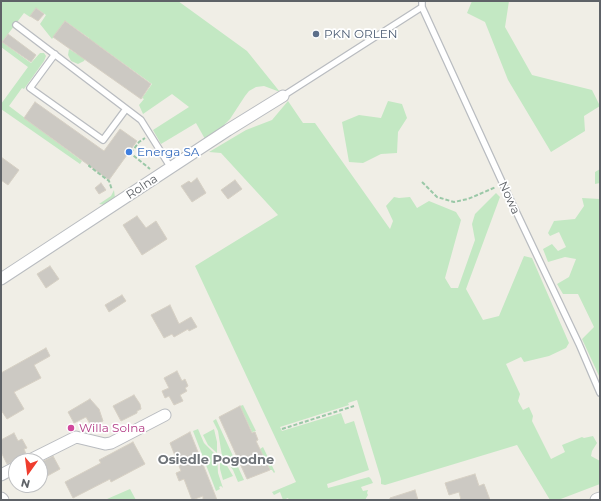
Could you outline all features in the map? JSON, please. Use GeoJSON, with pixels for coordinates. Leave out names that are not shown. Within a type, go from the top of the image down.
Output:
{"type":"FeatureCollection","features":[{"type":"Feature","properties":{"kind":"street","name":"Rolna"},"geometry":{"type":"LineString","coordinates":[[1,279],[283,96]]}},
{"type":"Feature","properties":{"kind":"street"},"geometry":{"type":"LineString","coordinates":[[44,453],[76,437],[105,444],[110,443],[165,414]]}},
{"type":"Feature","properties":{"kind":"lane"},"geometry":{"type":"LineString","coordinates":[[283,96],[422,4]]}},
{"type":"Feature","properties":{"kind":"lane","name":"Nowa"},"geometry":{"type":"LineString","coordinates":[[422,4],[503,184],[579,344],[600,394]]}},
{"type":"Feature","properties":{"kind":"lane"},"geometry":{"type":"LineString","coordinates":[[16,25],[141,120],[171,168]]}},
{"type":"Feature","properties":{"kind":"lane"},"geometry":{"type":"LineString","coordinates":[[55,54],[30,88],[103,140],[126,109]]}},
{"type":"Feature","properties":{"kind":"path"},"geometry":{"type":"LineString","coordinates":[[150,135],[139,142],[130,152],[158,176]]}},
{"type":"Feature","properties":{"kind":"path"},"geometry":{"type":"LineString","coordinates":[[136,158],[139,155]]}},
{"type":"Feature","properties":{"kind":"path"},"geometry":{"type":"LineString","coordinates":[[90,165],[89,166],[109,181],[112,190]]}},
{"type":"Feature","properties":{"kind":"path"},"geometry":{"type":"LineString","coordinates":[[422,182],[437,197],[454,202],[468,199],[503,184]]}},
{"type":"Feature","properties":{"kind":"path"},"geometry":{"type":"LineString","coordinates":[[282,428],[354,406]]}},
{"type":"Feature","properties":{"kind":"green space"},"geometry":{"type":"Polygon","coordinates":[[[1,1],[178,1],[247,51],[280,92],[264,86],[256,87],[249,91],[230,119],[219,130],[205,139],[196,123],[161,144],[153,130],[189,107],[172,94],[143,114],[139,105],[152,84],[95,43],[84,58],[84,61],[78,64],[71,61],[68,55],[69,49],[77,54],[89,38],[65,21],[52,39],[40,24],[46,15],[36,8],[30,17],[24,13],[2,42],[31,63],[40,53],[44,53],[46,56],[24,89],[22,88],[9,106],[82,161],[80,164],[1,109],[1,104],[28,67],[1,47],[1,1]]]}},
{"type":"Feature","properties":{"kind":"green space"},"geometry":{"type":"Polygon","coordinates":[[[472,1],[509,1],[505,27],[532,75],[592,90],[600,106],[584,116],[585,131],[551,152],[508,80],[485,22],[467,13],[472,1]]]}},
{"type":"Feature","properties":{"kind":"green space"},"geometry":{"type":"Polygon","coordinates":[[[288,101],[303,123],[315,123],[390,229],[393,221],[386,206],[394,197],[410,197],[417,208],[429,201],[456,212],[461,220],[445,278],[451,288],[458,288],[475,240],[472,224],[475,214],[496,193],[500,197],[466,289],[483,320],[499,316],[524,256],[532,258],[569,343],[566,348],[549,356],[524,362],[521,357],[506,364],[520,394],[518,401],[523,410],[529,407],[533,416],[532,421],[551,459],[565,452],[562,445],[582,437],[593,436],[597,443],[591,456],[600,461],[600,484],[558,500],[550,500],[517,445],[385,485],[381,484],[381,479],[357,400],[348,403],[349,405],[280,427],[282,431],[341,413],[345,424],[354,421],[369,470],[327,484],[328,488],[369,477],[373,483],[361,487],[363,491],[368,490],[368,495],[365,500],[289,500],[288,498],[283,500],[280,492],[274,495],[272,492],[296,482],[195,266],[278,215],[221,153],[209,152],[246,130],[272,120],[288,101]]]}},
{"type":"Feature","properties":{"kind":"green space"},"geometry":{"type":"Polygon","coordinates":[[[388,101],[402,104],[407,118],[398,132],[397,153],[381,154],[363,163],[349,162],[342,122],[359,115],[381,118],[388,101]]]}},
{"type":"Feature","properties":{"kind":"green space"},"geometry":{"type":"Polygon","coordinates":[[[600,169],[600,183],[595,184],[595,172],[600,169]]]}},
{"type":"Feature","properties":{"kind":"green space"},"geometry":{"type":"Polygon","coordinates":[[[114,190],[115,198],[106,205],[99,204],[111,196],[114,190]]]}},
{"type":"Feature","properties":{"kind":"green space"},"geometry":{"type":"Polygon","coordinates":[[[582,198],[600,199],[600,378],[582,339],[594,327],[578,294],[563,294],[557,284],[569,277],[576,259],[565,257],[548,262],[543,249],[552,244],[558,251],[566,247],[559,232],[550,236],[548,233],[554,221],[575,219],[584,206],[582,198]]]}},
{"type":"Feature","properties":{"kind":"green space"},"geometry":{"type":"Polygon","coordinates":[[[243,405],[256,431],[252,432],[240,406],[243,405]]]}},
{"type":"Feature","properties":{"kind":"green space"},"geometry":{"type":"Polygon","coordinates":[[[216,419],[244,480],[238,482],[233,470],[222,456],[218,431],[213,421],[216,419]]]}},
{"type":"Feature","properties":{"kind":"green space"},"geometry":{"type":"Polygon","coordinates":[[[198,429],[204,443],[217,456],[218,473],[223,488],[221,486],[219,487],[220,489],[216,491],[193,431],[198,429]]]}},
{"type":"Feature","properties":{"kind":"green space"},"geometry":{"type":"Polygon","coordinates":[[[214,429],[217,442],[217,453],[208,445],[203,435],[214,429]]]}},
{"type":"Feature","properties":{"kind":"green space"},"geometry":{"type":"Polygon","coordinates":[[[263,447],[275,472],[274,473],[270,470],[260,449],[263,447]]]}},
{"type":"Feature","properties":{"kind":"green space"},"geometry":{"type":"Polygon","coordinates":[[[220,460],[226,464],[233,476],[223,480],[220,469],[220,460]]]}},
{"type":"Feature","properties":{"kind":"green space"},"geometry":{"type":"Polygon","coordinates":[[[130,489],[136,500],[107,499],[130,489]]]}},
{"type":"Feature","properties":{"kind":"building"},"geometry":{"type":"Polygon","coordinates":[[[36,8],[44,14],[38,21],[30,16],[36,8]]]}},
{"type":"Feature","properties":{"kind":"building"},"geometry":{"type":"Polygon","coordinates":[[[65,21],[151,84],[141,99],[53,37],[65,21]]]}},
{"type":"Feature","properties":{"kind":"building"},"geometry":{"type":"Polygon","coordinates":[[[8,34],[36,55],[31,62],[2,42],[8,34]]]}},
{"type":"Feature","properties":{"kind":"building"},"geometry":{"type":"Polygon","coordinates":[[[35,102],[104,151],[120,129],[137,141],[109,180],[24,118],[35,102]]]}},
{"type":"Feature","properties":{"kind":"building"},"geometry":{"type":"Polygon","coordinates":[[[1,157],[19,170],[8,185],[1,180],[1,157]]]}},
{"type":"Feature","properties":{"kind":"building"},"geometry":{"type":"Polygon","coordinates":[[[197,178],[206,193],[192,202],[181,186],[189,181],[191,183],[197,178]]]}},
{"type":"Feature","properties":{"kind":"building"},"geometry":{"type":"Polygon","coordinates":[[[235,180],[242,189],[228,199],[221,190],[235,180]]]}},
{"type":"Feature","properties":{"kind":"building"},"geometry":{"type":"Polygon","coordinates":[[[101,183],[106,190],[99,194],[95,188],[101,183]]]}},
{"type":"Feature","properties":{"kind":"building"},"geometry":{"type":"Polygon","coordinates":[[[137,216],[146,228],[156,221],[167,239],[142,255],[123,225],[137,216]]]}},
{"type":"Feature","properties":{"kind":"building"},"geometry":{"type":"Polygon","coordinates":[[[50,266],[59,279],[46,288],[37,274],[50,266]]]}},
{"type":"Feature","properties":{"kind":"building"},"geometry":{"type":"Polygon","coordinates":[[[122,295],[126,301],[109,312],[105,305],[122,295]]]}},
{"type":"Feature","properties":{"kind":"building"},"geometry":{"type":"Polygon","coordinates":[[[170,305],[179,324],[191,317],[197,327],[189,331],[188,329],[174,337],[172,334],[164,338],[151,315],[170,305]]]}},
{"type":"Feature","properties":{"kind":"building"},"geometry":{"type":"Polygon","coordinates":[[[46,348],[50,356],[34,365],[41,378],[14,392],[24,409],[7,419],[1,410],[1,373],[46,348]]]}},
{"type":"Feature","properties":{"kind":"building"},"geometry":{"type":"Polygon","coordinates":[[[177,371],[182,381],[185,379],[188,386],[185,388],[187,391],[180,395],[183,401],[174,405],[169,396],[165,398],[162,391],[169,388],[164,378],[177,371]]]}},
{"type":"Feature","properties":{"kind":"building"},"geometry":{"type":"Polygon","coordinates":[[[134,395],[140,404],[141,409],[137,411],[137,413],[121,421],[113,406],[134,395]]]}},
{"type":"Feature","properties":{"kind":"building"},"geometry":{"type":"Polygon","coordinates":[[[90,399],[99,409],[103,421],[92,427],[86,417],[74,423],[68,412],[90,399]]]}},
{"type":"Feature","properties":{"kind":"building"},"geometry":{"type":"Polygon","coordinates":[[[240,406],[252,433],[255,432],[258,440],[256,441],[270,470],[247,479],[219,417],[240,406]]]}},
{"type":"Feature","properties":{"kind":"building"},"geometry":{"type":"Polygon","coordinates":[[[190,432],[217,500],[203,500],[203,496],[192,500],[184,479],[179,481],[176,473],[181,471],[170,443],[190,432]]]}},
{"type":"Feature","properties":{"kind":"building"},"geometry":{"type":"Polygon","coordinates":[[[14,433],[18,441],[22,439],[27,448],[24,449],[26,453],[8,453],[7,464],[1,452],[1,440],[14,433]]]}},
{"type":"Feature","properties":{"kind":"building"},"geometry":{"type":"Polygon","coordinates":[[[133,442],[145,464],[111,482],[110,479],[73,498],[65,482],[101,463],[99,460],[133,442]]]}},
{"type":"Feature","properties":{"kind":"building"},"geometry":{"type":"Polygon","coordinates":[[[53,456],[60,469],[48,476],[48,459],[53,456]]]}},
{"type":"Feature","properties":{"kind":"building"},"geometry":{"type":"Polygon","coordinates":[[[475,474],[479,486],[484,484],[490,500],[461,500],[459,492],[449,495],[445,483],[475,474]]]}},
{"type":"Feature","properties":{"kind":"building"},"geometry":{"type":"Polygon","coordinates":[[[415,490],[418,500],[390,500],[390,498],[415,490]]]}},
{"type":"Feature","properties":{"kind":"place","name":"PKN ORLEN"},"geometry":{"type":"Point","coordinates":[316,34]}},
{"type":"Feature","properties":{"kind":"place","name":"Energa SA"},"geometry":{"type":"Point","coordinates":[129,152]}},
{"type":"Feature","properties":{"kind":"place","name":"Willa Solna"},"geometry":{"type":"Point","coordinates":[71,428]}},
{"type":"Feature","properties":{"kind":"district","name":"Osiedle Pogodne"},"geometry":{"type":"Point","coordinates":[216,460]}}]}
